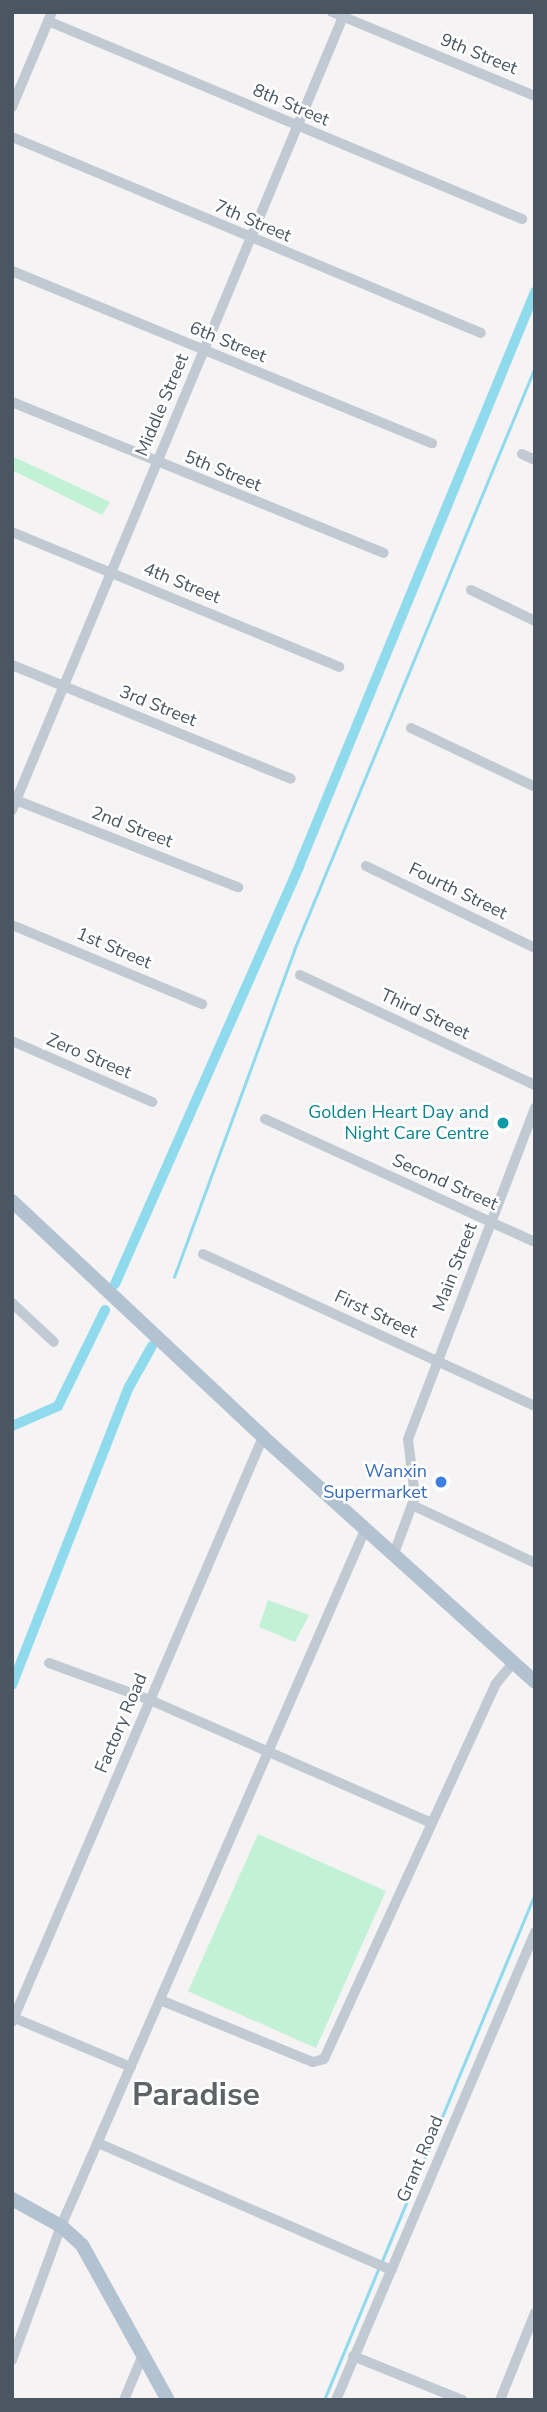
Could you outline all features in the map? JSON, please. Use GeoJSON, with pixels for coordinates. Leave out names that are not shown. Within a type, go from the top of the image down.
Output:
{"type":"FeatureCollection","features":[{"type":"Feature","properties":{"kind":"main road"},"geometry":{"type":"LineString","coordinates":[[12,1200],[126,1305],[366,1536],[393,1556],[510,1666],[535,1682]]}},
{"type":"Feature","properties":{"kind":"main road"},"geometry":{"type":"LineString","coordinates":[[12,2199],[61,2226],[82,2245],[168,2400]]}},
{"type":"Feature","properties":{"kind":"street","name":"9th Street"},"geometry":{"type":"LineString","coordinates":[[332,12],[535,96]]}},
{"type":"Feature","properties":{"kind":"street","name":"Middle Street"},"geometry":{"type":"LineString","coordinates":[[14,803],[344,15]]}},
{"type":"Feature","properties":{"kind":"street","name":"8th Street"},"geometry":{"type":"LineString","coordinates":[[50,17],[297,127],[522,219]]}},
{"type":"Feature","properties":{"kind":"street"},"geometry":{"type":"LineString","coordinates":[[12,107],[50,17]]}},
{"type":"Feature","properties":{"kind":"street","name":"7th Street"},"geometry":{"type":"LineString","coordinates":[[12,137],[250,240],[481,333]]}},
{"type":"Feature","properties":{"kind":"street","name":"6th Street"},"geometry":{"type":"LineString","coordinates":[[12,271],[204,352],[432,443]]}},
{"type":"Feature","properties":{"kind":"street","name":"5th Street"},"geometry":{"type":"LineString","coordinates":[[12,402],[157,464],[383,553]]}},
{"type":"Feature","properties":{"kind":"street"},"geometry":{"type":"LineString","coordinates":[[522,454],[535,460]]}},
{"type":"Feature","properties":{"kind":"street","name":"4th Street"},"geometry":{"type":"LineString","coordinates":[[12,531],[339,667]]}},
{"type":"Feature","properties":{"kind":"street"},"geometry":{"type":"LineString","coordinates":[[471,590],[535,621]]}},
{"type":"Feature","properties":{"kind":"street","name":"3rd Street"},"geometry":{"type":"LineString","coordinates":[[12,665],[291,779]]}},
{"type":"Feature","properties":{"kind":"street"},"geometry":{"type":"LineString","coordinates":[[411,728],[535,787]]}},
{"type":"Feature","properties":{"kind":"street","name":"2nd Street"},"geometry":{"type":"LineString","coordinates":[[14,803],[238,887]]}},
{"type":"Feature","properties":{"kind":"street","name":"Fourth Street"},"geometry":{"type":"LineString","coordinates":[[366,866],[535,948]]}},
{"type":"Feature","properties":{"kind":"street","name":"1st Street"},"geometry":{"type":"LineString","coordinates":[[12,925],[202,1004]]}},
{"type":"Feature","properties":{"kind":"street","name":"Third Street"},"geometry":{"type":"LineString","coordinates":[[300,975],[535,1085]]}},
{"type":"Feature","properties":{"kind":"street","name":"Zero Street"},"geometry":{"type":"LineString","coordinates":[[12,1041],[152,1102]]}},
{"type":"Feature","properties":{"kind":"street","name":"Main Street"},"geometry":{"type":"LineString","coordinates":[[412,1505],[415,1497],[408,1439],[535,1108]]}},
{"type":"Feature","properties":{"kind":"street","name":"Second Street"},"geometry":{"type":"LineString","coordinates":[[265,1119],[535,1242]]}},
{"type":"Feature","properties":{"kind":"street","name":"First Street"},"geometry":{"type":"LineString","coordinates":[[203,1254],[535,1406]]}},
{"type":"Feature","properties":{"kind":"street"},"geometry":{"type":"LineString","coordinates":[[12,1303],[54,1342]]}},
{"type":"Feature","properties":{"kind":"street","name":"Factory Road"},"geometry":{"type":"LineString","coordinates":[[13,2019],[263,1437]]}},
{"type":"Feature","properties":{"kind":"street"},"geometry":{"type":"LineString","coordinates":[[393,1556],[412,1505],[535,1563]]}},
{"type":"Feature","properties":{"kind":"street"},"geometry":{"type":"LineString","coordinates":[[12,2360],[61,2226],[268,1753],[352,1553],[366,1536]]}},
{"type":"Feature","properties":{"kind":"street"},"geometry":{"type":"LineString","coordinates":[[49,1663],[150,1700],[430,1824]]}},
{"type":"Feature","properties":{"kind":"street"},"geometry":{"type":"LineString","coordinates":[[160,2000],[313,2062],[324,2059],[495,1685],[510,1666]]}},
{"type":"Feature","properties":{"kind":"street","name":"Grant Road"},"geometry":{"type":"LineString","coordinates":[[336,2400],[535,1931]]}},
{"type":"Feature","properties":{"kind":"street"},"geometry":{"type":"LineString","coordinates":[[13,2019],[131,2067]]}},
{"type":"Feature","properties":{"kind":"street"},"geometry":{"type":"LineString","coordinates":[[98,2143],[393,2270]]}},
{"type":"Feature","properties":{"kind":"street"},"geometry":{"type":"LineString","coordinates":[[500,2400],[535,2314]]}},
{"type":"Feature","properties":{"kind":"street"},"geometry":{"type":"LineString","coordinates":[[353,2356],[462,2400]]}},
{"type":"Feature","properties":{"kind":"street"},"geometry":{"type":"LineString","coordinates":[[124,2400],[142,2357]]}},
{"type":"Feature","properties":{"kind":"green space"},"geometry":{"type":"Polygon","coordinates":[[[12,456],[110,502],[102,515],[12,470],[12,456]]]}},
{"type":"Feature","properties":{"kind":"green space"},"geometry":{"type":"Polygon","coordinates":[[[268,1600],[309,1615],[295,1642],[259,1627],[268,1600]]]}},
{"type":"Feature","properties":{"kind":"green space"},"geometry":{"type":"Polygon","coordinates":[[[258,1834],[386,1891],[316,2048],[188,1991],[258,1834]]]}},
{"type":"Feature","properties":{"kind":"waterway"},"geometry":{"type":"LineString","coordinates":[[115,1284],[299,866],[535,292]]}},
{"type":"Feature","properties":{"kind":"waterway"},"geometry":{"type":"LineString","coordinates":[[174,1277],[294,950],[535,367]]}},
{"type":"Feature","properties":{"kind":"waterway"},"geometry":{"type":"LineString","coordinates":[[12,1426],[58,1406],[105,1310]]}},
{"type":"Feature","properties":{"kind":"waterway"},"geometry":{"type":"LineString","coordinates":[[12,1685],[129,1387],[152,1346]]}},
{"type":"Feature","properties":{"kind":"waterway"},"geometry":{"type":"LineString","coordinates":[[382,2261],[535,1893]]}},
{"type":"Feature","properties":{"kind":"waterway"},"geometry":{"type":"LineString","coordinates":[[324,2400],[379,2267]]}},
{"type":"Feature","properties":{"kind":"place","name":"Golden Heart Day and Night Care Centre"},"geometry":{"type":"Point","coordinates":[503,1123]}},
{"type":"Feature","properties":{"kind":"place","name":"Wanxin Supermarket"},"geometry":{"type":"Point","coordinates":[441,1482]}},
{"type":"Feature","properties":{"kind":"district","name":"Paradise"},"geometry":{"type":"Point","coordinates":[196,2095]}}]}
